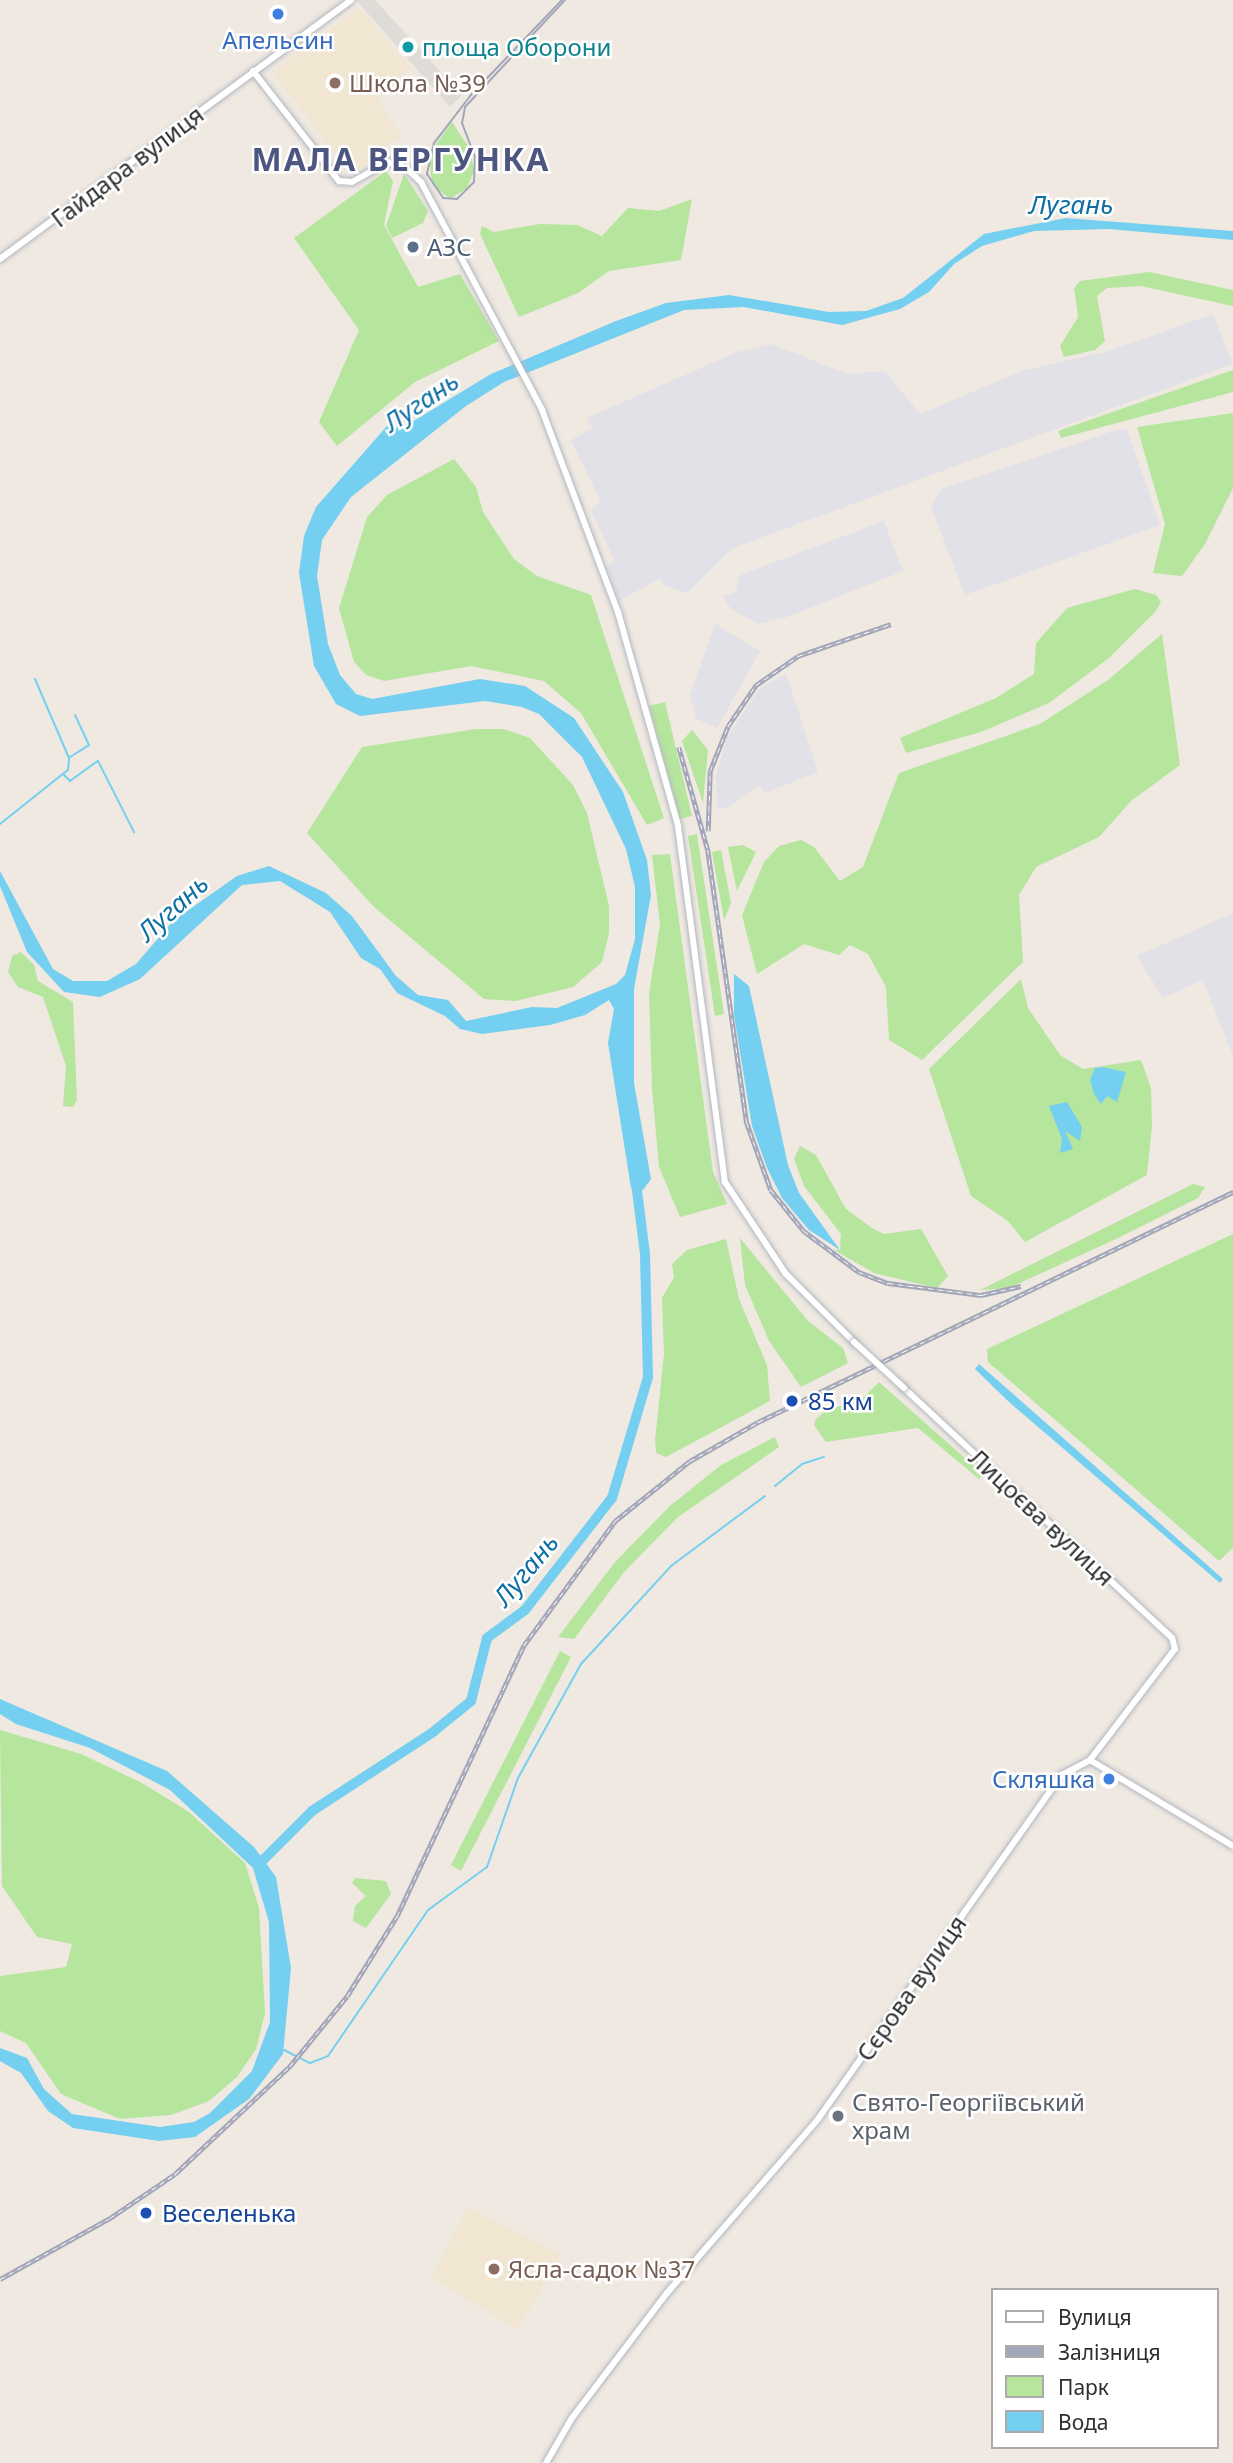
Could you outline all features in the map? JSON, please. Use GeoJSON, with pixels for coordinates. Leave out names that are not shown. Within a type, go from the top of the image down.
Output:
{"type":"FeatureCollection","features":[{"type":"Feature","properties":{"kind":"street","name":"Гайдара вулиця"},"geometry":{"type":"LineString","coordinates":[[0,259],[351,0]]}},
{"type":"Feature","properties":{"kind":"street","name":"Лицоєва вулиця"},"geometry":{"type":"LineString","coordinates":[[253,71],[324,168],[339,181],[352,182],[388,162],[406,168],[446,225],[542,410],[618,612],[678,826],[725,1182],[786,1274],[853,1342],[1172,1638],[1175,1649]]}},
{"type":"Feature","properties":{"kind":"street","name":"Сєрова вулиця"},"geometry":{"type":"LineString","coordinates":[[546,2463],[572,2418],[667,2293],[818,2119],[1062,1775],[1090,1760],[1175,1649]]}},
{"type":"Feature","properties":{"kind":"street"},"geometry":{"type":"LineString","coordinates":[[1090,1760],[1233,1846]]}},
{"type":"Feature","properties":{"kind":"shaded area","name":"площа Оборони"},"geometry":{"type":"Polygon","coordinates":[[[356,0],[375,0],[462,95],[450,107],[356,0]]]}},
{"type":"Feature","properties":{"kind":"shaded area","name":"Школа №39"},"geometry":{"type":"Polygon","coordinates":[[[359,7],[411,68],[375,94],[401,136],[352,174],[272,72],[359,7]]]}},
{"type":"Feature","properties":{"kind":"shaded area"},"geometry":{"type":"Polygon","coordinates":[[[1213,314],[1233,364],[733,548],[687,593],[662,585],[661,578],[618,601],[608,565],[615,561],[591,511],[601,502],[571,440],[592,428],[587,418],[737,352],[771,344],[848,374],[885,371],[920,414],[1022,371],[1109,351],[1213,314]]]}},
{"type":"Feature","properties":{"kind":"shaded area"},"geometry":{"type":"Polygon","coordinates":[[[1119,429],[1127,429],[1160,525],[965,595],[931,507],[941,489],[1119,429]]]}},
{"type":"Feature","properties":{"kind":"shaded area"},"geometry":{"type":"Polygon","coordinates":[[[884,521],[903,571],[787,617],[758,624],[731,609],[723,596],[736,592],[740,575],[884,521]]]}},
{"type":"Feature","properties":{"kind":"shaded area"},"geometry":{"type":"Polygon","coordinates":[[[715,624],[760,651],[717,728],[696,719],[690,695],[715,624]]]}},
{"type":"Feature","properties":{"kind":"shaded area"},"geometry":{"type":"Polygon","coordinates":[[[786,674],[818,772],[765,793],[758,785],[728,808],[717,809],[716,776],[727,737],[760,688],[786,674]]]}},
{"type":"Feature","properties":{"kind":"shaded area"},"geometry":{"type":"Polygon","coordinates":[[[1233,913],[1233,1056],[1203,980],[1163,998],[1137,956],[1233,913]]]}},
{"type":"Feature","properties":{"kind":"shaded area","name":"Ясла-садок №37"},"geometry":{"type":"Polygon","coordinates":[[[468,2207],[561,2253],[518,2330],[432,2278],[468,2207]]]}},
{"type":"Feature","properties":{"kind":"green space"},"geometry":{"type":"Polygon","coordinates":[[[452,122],[470,149],[474,171],[467,188],[450,199],[432,184],[430,165],[431,151],[452,122]]]}},
{"type":"Feature","properties":{"kind":"green space"},"geometry":{"type":"Polygon","coordinates":[[[386,171],[393,181],[384,225],[418,287],[460,274],[499,341],[415,382],[337,446],[319,422],[359,330],[294,238],[386,171]]]}},
{"type":"Feature","properties":{"kind":"green space"},"geometry":{"type":"Polygon","coordinates":[[[404,174],[428,211],[423,223],[392,238],[386,226],[404,174]]]}},
{"type":"Feature","properties":{"kind":"green space"},"geometry":{"type":"Polygon","coordinates":[[[692,199],[681,260],[609,271],[578,293],[519,317],[480,234],[482,226],[494,232],[540,224],[577,225],[602,236],[628,208],[659,211],[692,199]]]}},
{"type":"Feature","properties":{"kind":"green space"},"geometry":{"type":"Polygon","coordinates":[[[1149,272],[1233,290],[1233,306],[1141,286],[1107,288],[1097,296],[1105,341],[1095,350],[1064,357],[1060,346],[1078,317],[1074,288],[1080,281],[1149,272]]]}},
{"type":"Feature","properties":{"kind":"green space"},"geometry":{"type":"Polygon","coordinates":[[[1233,370],[1233,392],[1061,438],[1058,431],[1233,370]]]}},
{"type":"Feature","properties":{"kind":"green space"},"geometry":{"type":"Polygon","coordinates":[[[1233,413],[1233,488],[1205,544],[1182,576],[1153,573],[1165,524],[1137,427],[1233,413]]]}},
{"type":"Feature","properties":{"kind":"green space"},"geometry":{"type":"Polygon","coordinates":[[[454,459],[476,487],[483,512],[514,559],[537,576],[591,595],[664,818],[647,825],[581,713],[544,681],[471,666],[384,681],[366,675],[354,662],[339,608],[367,517],[387,495],[454,459]]]}},
{"type":"Feature","properties":{"kind":"green space"},"geometry":{"type":"Polygon","coordinates":[[[1135,589],[1156,595],[1161,602],[1156,611],[1109,658],[1049,703],[981,732],[906,753],[900,738],[996,698],[1034,674],[1036,643],[1067,608],[1135,589]]]}},
{"type":"Feature","properties":{"kind":"green space"},"geometry":{"type":"Polygon","coordinates":[[[1162,634],[1180,765],[1131,801],[1099,837],[1036,867],[1019,895],[1023,962],[922,1060],[889,1040],[886,987],[868,954],[850,945],[839,955],[804,944],[757,974],[742,915],[764,862],[779,846],[801,840],[814,847],[840,881],[863,867],[899,773],[1040,724],[1108,680],[1162,634]]]}},
{"type":"Feature","properties":{"kind":"green space"},"geometry":{"type":"Polygon","coordinates":[[[665,702],[692,816],[680,819],[649,706],[665,702]]]}},
{"type":"Feature","properties":{"kind":"green space"},"geometry":{"type":"Polygon","coordinates":[[[476,729],[504,729],[530,738],[573,785],[587,813],[609,906],[609,933],[602,962],[573,987],[516,1001],[484,999],[374,907],[307,833],[362,747],[476,729]]]}},
{"type":"Feature","properties":{"kind":"green space"},"geometry":{"type":"Polygon","coordinates":[[[692,730],[708,750],[703,803],[682,741],[692,730]]]}},
{"type":"Feature","properties":{"kind":"green space"},"geometry":{"type":"Polygon","coordinates":[[[697,834],[724,1014],[715,1016],[688,836],[697,834]]]}},
{"type":"Feature","properties":{"kind":"green space"},"geometry":{"type":"Polygon","coordinates":[[[743,845],[756,852],[737,891],[728,847],[743,845]]]}},
{"type":"Feature","properties":{"kind":"green space"},"geometry":{"type":"Polygon","coordinates":[[[721,850],[731,903],[724,920],[712,852],[721,850]]]}},
{"type":"Feature","properties":{"kind":"green space"},"geometry":{"type":"Polygon","coordinates":[[[670,854],[713,1172],[727,1204],[680,1217],[659,1167],[652,1088],[649,993],[660,925],[652,855],[670,854]]]}},
{"type":"Feature","properties":{"kind":"green space"},"geometry":{"type":"Polygon","coordinates":[[[21,952],[34,965],[38,981],[73,1002],[77,1100],[73,1107],[63,1106],[66,1066],[43,997],[18,987],[8,972],[12,956],[21,952]]]}},
{"type":"Feature","properties":{"kind":"green space"},"geometry":{"type":"Polygon","coordinates":[[[1021,979],[1028,1008],[1060,1055],[1083,1069],[1141,1060],[1151,1088],[1152,1126],[1147,1175],[1025,1242],[1008,1221],[971,1196],[929,1069],[1021,979]]]}},
{"type":"Feature","properties":{"kind":"green space"},"geometry":{"type":"Polygon","coordinates":[[[800,1146],[816,1155],[846,1209],[872,1228],[884,1234],[921,1229],[948,1276],[937,1288],[874,1273],[834,1250],[840,1250],[841,1234],[804,1186],[794,1159],[800,1146]]]}},
{"type":"Feature","properties":{"kind":"green space"},"geometry":{"type":"Polygon","coordinates":[[[1193,1184],[1205,1187],[1198,1198],[1116,1239],[1009,1288],[980,1290],[1193,1184]]]}},
{"type":"Feature","properties":{"kind":"green space"},"geometry":{"type":"Polygon","coordinates":[[[1233,1234],[1233,1548],[1219,1561],[988,1362],[987,1349],[1233,1234]]]}},
{"type":"Feature","properties":{"kind":"green space"},"geometry":{"type":"Polygon","coordinates":[[[740,1238],[808,1321],[843,1348],[848,1363],[801,1387],[769,1341],[745,1285],[740,1238]]]}},
{"type":"Feature","properties":{"kind":"green space"},"geometry":{"type":"Polygon","coordinates":[[[726,1239],[739,1299],[767,1365],[770,1401],[666,1457],[656,1453],[655,1440],[664,1354],[662,1298],[674,1277],[672,1264],[687,1250],[726,1239]]]}},
{"type":"Feature","properties":{"kind":"green space"},"geometry":{"type":"Polygon","coordinates":[[[879,1382],[984,1475],[979,1479],[918,1428],[826,1442],[814,1425],[816,1419],[829,1408],[858,1403],[879,1382]]]}},
{"type":"Feature","properties":{"kind":"green space"},"geometry":{"type":"Polygon","coordinates":[[[775,1437],[779,1447],[678,1517],[625,1571],[574,1639],[558,1637],[615,1562],[670,1506],[721,1465],[775,1437]]]}},
{"type":"Feature","properties":{"kind":"green space"},"geometry":{"type":"Polygon","coordinates":[[[560,1651],[571,1657],[461,1871],[451,1865],[560,1651]]]}},
{"type":"Feature","properties":{"kind":"green space"},"geometry":{"type":"Polygon","coordinates":[[[0,1730],[81,1754],[142,1783],[189,1812],[245,1863],[259,1908],[265,2013],[256,2049],[237,2077],[209,2101],[171,2115],[120,2119],[61,2094],[26,2043],[0,2031],[0,1976],[66,1967],[72,1944],[37,1937],[2,1886],[0,1730]]]}},
{"type":"Feature","properties":{"kind":"green space"},"geometry":{"type":"Polygon","coordinates":[[[355,1878],[386,1881],[391,1894],[366,1928],[353,1921],[355,1906],[366,1896],[352,1883],[355,1878]]]}},
{"type":"Feature","properties":{"kind":"water"},"geometry":{"type":"Polygon","coordinates":[[[1066,218],[1233,231],[1233,240],[1109,229],[1034,231],[982,246],[954,264],[929,292],[900,309],[842,325],[744,307],[684,310],[504,382],[466,406],[351,497],[322,540],[317,576],[328,644],[340,675],[356,694],[372,699],[480,679],[525,686],[574,718],[623,792],[647,860],[651,895],[634,989],[634,1083],[651,1179],[643,1190],[631,1188],[608,1043],[614,1009],[609,1000],[585,1015],[550,1025],[482,1034],[460,1029],[445,1016],[397,993],[380,969],[361,958],[330,912],[280,881],[242,885],[140,979],[100,997],[64,992],[27,952],[0,886],[0,871],[53,969],[73,981],[107,981],[136,964],[173,921],[237,876],[269,866],[326,893],[352,916],[396,976],[418,995],[448,1000],[466,1021],[532,1007],[557,1008],[616,984],[625,975],[635,939],[635,887],[626,849],[582,757],[539,714],[522,707],[485,701],[360,716],[336,704],[314,666],[299,573],[304,536],[316,507],[387,426],[402,428],[491,374],[616,321],[666,303],[729,295],[829,312],[866,311],[903,298],[984,234],[1066,218]]]}},
{"type":"Feature","properties":{"kind":"water"},"geometry":{"type":"Polygon","coordinates":[[[734,974],[749,986],[788,1165],[799,1193],[840,1250],[809,1230],[782,1198],[767,1168],[752,1126],[734,1015],[734,974]]]}},
{"type":"Feature","properties":{"kind":"water"},"geometry":{"type":"Polygon","coordinates":[[[1095,1068],[1126,1072],[1117,1102],[1107,1096],[1101,1104],[1094,1094],[1090,1080],[1095,1068]]]}},
{"type":"Feature","properties":{"kind":"water"},"geometry":{"type":"Polygon","coordinates":[[[1067,1102],[1082,1127],[1080,1141],[1065,1131],[1073,1149],[1060,1153],[1062,1139],[1049,1106],[1067,1102]]]}},
{"type":"Feature","properties":{"kind":"water"},"geometry":{"type":"Polygon","coordinates":[[[979,1364],[1223,1579],[1220,1583],[1009,1402],[975,1369],[979,1364]]]}},
{"type":"Feature","properties":{"kind":"water"},"geometry":{"type":"Polygon","coordinates":[[[0,1699],[167,1771],[254,1847],[276,1877],[291,1968],[283,2054],[249,2099],[195,2137],[159,2141],[73,2128],[48,2111],[21,2073],[0,2061],[0,2048],[27,2058],[44,2089],[72,2114],[160,2127],[194,2122],[210,2113],[252,2071],[270,2022],[269,1922],[253,1868],[170,1790],[90,1748],[16,1724],[0,1714],[0,1699]]]}},
{"type":"Feature","properties":{"kind":"waterway"},"geometry":{"type":"LineString","coordinates":[[0,824],[68,770],[69,758],[35,679]]}},
{"type":"Feature","properties":{"kind":"waterway"},"geometry":{"type":"LineString","coordinates":[[70,757],[89,745],[75,715]]}},
{"type":"Feature","properties":{"kind":"waterway"},"geometry":{"type":"LineString","coordinates":[[63,774],[70,781],[98,761],[134,832]]}},
{"type":"Feature","properties":{"kind":"waterway","name":"Лугань"},"geometry":{"type":"LineString","coordinates":[[260,1863],[312,1811],[433,1732],[471,1701],[487,1638],[525,1610],[612,1498],[648,1377],[645,1254],[635,1175]]}},
{"type":"Feature","properties":{"kind":"waterway"},"geometry":{"type":"LineString","coordinates":[[775,1486],[802,1464],[824,1457]]}},
{"type":"Feature","properties":{"kind":"waterway"},"geometry":{"type":"LineString","coordinates":[[284,2050],[310,2063],[328,2056],[428,1910],[487,1867],[518,1778],[581,1664],[671,1566],[765,1496]]}},
{"type":"Feature","properties":{"kind":"tram line"},"geometry":{"type":"LineString","coordinates":[[562,0],[471,95],[434,143],[427,174],[443,198],[457,199],[474,182],[475,157],[462,123],[465,107],[565,0]]}},
{"type":"Feature","properties":{"kind":"railway"},"geometry":{"type":"LineString","coordinates":[[708,831],[710,771],[728,726],[756,685],[798,656],[891,624]]}},
{"type":"Feature","properties":{"kind":"railway"},"geometry":{"type":"LineString","coordinates":[[679,747],[708,850],[747,1123],[771,1190],[804,1231],[859,1272],[888,1283],[981,1295],[1021,1286]]}},
{"type":"Feature","properties":{"kind":"railway"},"geometry":{"type":"LineString","coordinates":[[0,2279],[110,2218],[175,2174],[290,2066],[347,1996],[397,1916],[524,1645],[615,1521],[690,1461],[758,1422],[1233,1192]]}},
{"type":"Feature","properties":{"kind":"place","name":"Апельсин"},"geometry":{"type":"Point","coordinates":[278,14]}},
{"type":"Feature","properties":{"kind":"place","name":"площа Оборони"},"geometry":{"type":"Point","coordinates":[408,47]}},
{"type":"Feature","properties":{"kind":"place","name":"Школа №39"},"geometry":{"type":"Point","coordinates":[335,83]}},
{"type":"Feature","properties":{"kind":"place","name":"АЗС"},"geometry":{"type":"Point","coordinates":[413,247]}},
{"type":"Feature","properties":{"kind":"place","name":"85 км"},"geometry":{"type":"Point","coordinates":[792,1401]}},
{"type":"Feature","properties":{"kind":"place","name":"Скляшка"},"geometry":{"type":"Point","coordinates":[1109,1779]}},
{"type":"Feature","properties":{"kind":"place","name":"Свято-Георгіївський храм"},"geometry":{"type":"Point","coordinates":[838,2116]}},
{"type":"Feature","properties":{"kind":"place","name":"Веселенька"},"geometry":{"type":"Point","coordinates":[146,2213]}},
{"type":"Feature","properties":{"kind":"place","name":"Ясла-садок №37"},"geometry":{"type":"Point","coordinates":[494,2269]}},
{"type":"Feature","properties":{"kind":"district","name":"МАЛА ВЕРГУНКА"},"geometry":{"type":"Point","coordinates":[401,159]}}]}
